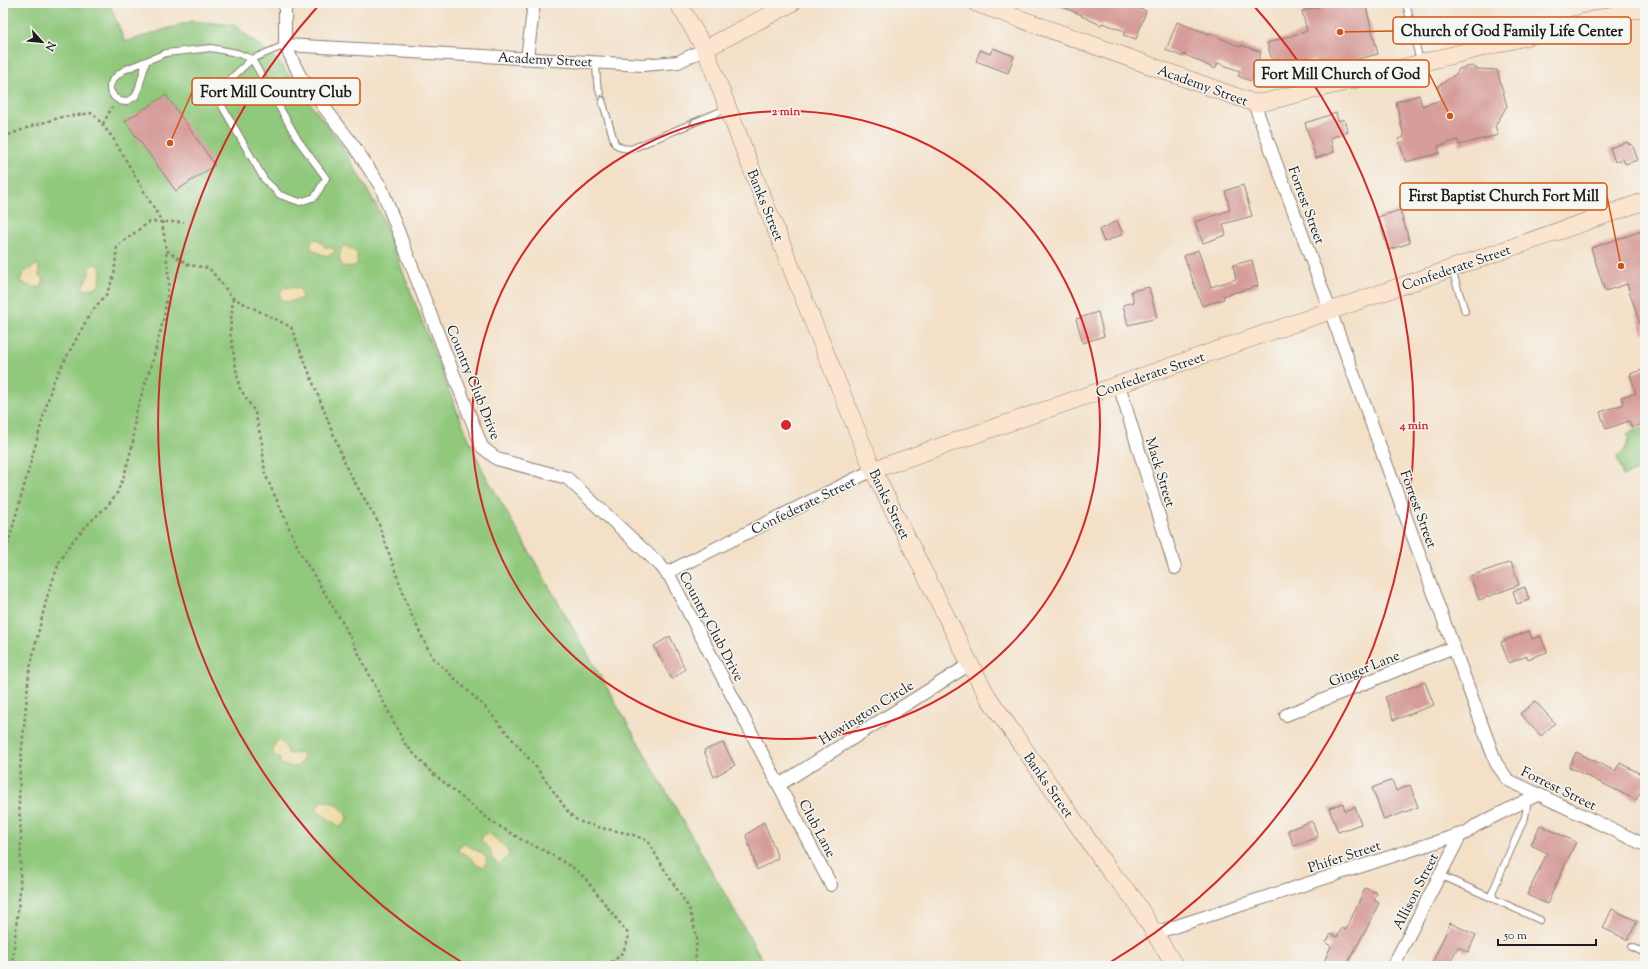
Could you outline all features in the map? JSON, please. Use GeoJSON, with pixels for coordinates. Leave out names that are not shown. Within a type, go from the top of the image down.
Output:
{"type":"FeatureCollection","features":[{"type":"Feature","properties":{"kind":"street"},"geometry":{"type":"LineString","coordinates":[[285,45],[286,3]]}},
{"type":"Feature","properties":{"kind":"street"},"geometry":{"type":"LineString","coordinates":[[526,58],[534,3]]}},
{"type":"Feature","properties":{"kind":"street","name":"Banks Street"},"geometry":{"type":"LineString","coordinates":[[678,3],[705,49],[873,470],[970,664],[988,697],[1109,870],[1133,898],[1175,966]]}},
{"type":"Feature","properties":{"kind":"street","name":"Academy Street"},"geometry":{"type":"LineString","coordinates":[[285,45],[643,65],[678,62],[792,3]]}},
{"type":"Feature","properties":{"kind":"street","name":"Academy Street"},"geometry":{"type":"LineString","coordinates":[[976,3],[1254,103],[1265,102],[1420,64],[1624,10],[1645,7]]}},
{"type":"Feature","properties":{"kind":"street","name":"Country Club Drive"},"geometry":{"type":"LineString","coordinates":[[285,45],[300,76],[354,146],[380,187],[482,447],[497,459],[568,478],[666,573],[779,784]]}},
{"type":"Feature","properties":{"kind":"street","name":"Forrest Street"},"geometry":{"type":"LineString","coordinates":[[1254,103],[1496,763],[1508,780],[1533,797],[1645,845]]}},
{"type":"Feature","properties":{"kind":"street","name":"Confederate Street"},"geometry":{"type":"LineString","coordinates":[[666,573],[873,470],[1645,201]]}},
{"type":"Feature","properties":{"kind":"street","name":"Mack Street"},"geometry":{"type":"LineString","coordinates":[[1119,385],[1175,568]]}},
{"type":"Feature","properties":{"kind":"street","name":"Ginger Lane"},"geometry":{"type":"LineString","coordinates":[[1286,715],[1454,648]]}},
{"type":"Feature","properties":{"kind":"street","name":"Howington Circle"},"geometry":{"type":"LineString","coordinates":[[779,784],[970,664]]}},
{"type":"Feature","properties":{"kind":"street","name":"Club Lane"},"geometry":{"type":"LineString","coordinates":[[779,784],[831,885]]}},
{"type":"Feature","properties":{"kind":"street","name":"Phifer Street"},"geometry":{"type":"LineString","coordinates":[[1155,933],[1466,832],[1533,797]]}},
{"type":"Feature","properties":{"kind":"street","name":"Allison Street"},"geometry":{"type":"LineString","coordinates":[[1393,966],[1460,836],[1466,832]]}},
{"type":"Feature","properties":{"kind":"lane"},"geometry":{"type":"LineString","coordinates":[[1406,3],[1420,64]]}},
{"type":"Feature","properties":{"kind":"lane"},"geometry":{"type":"LineString","coordinates":[[146,62],[139,87],[134,97],[130,101],[125,102],[114,97],[111,93],[110,86],[113,79],[124,70],[146,62],[166,52],[211,48],[237,53],[252,59],[298,140],[326,178],[315,197],[300,202],[280,195],[264,179],[222,106],[227,82],[252,59],[285,45]]}},
{"type":"Feature","properties":{"kind":"lane"},"geometry":{"type":"LineString","coordinates":[[596,62],[597,83],[615,144],[622,148],[631,149],[728,108]]}},
{"type":"Feature","properties":{"kind":"lane"},"geometry":{"type":"LineString","coordinates":[[1452,269],[1465,311]]}},
{"type":"Feature","properties":{"kind":"lane"},"geometry":{"type":"LineString","coordinates":[[1494,899],[1492,893],[1526,817],[1533,797]]}},
{"type":"Feature","properties":{"kind":"lane"},"geometry":{"type":"LineString","coordinates":[[1440,875],[1540,920]]}},
{"type":"Feature","properties":{"kind":"lane"},"geometry":{"type":"LineString","coordinates":[[1632,947],[1645,953]]}},
{"type":"Feature","properties":{"kind":"path"},"geometry":{"type":"LineString","coordinates":[[103,124],[112,107]]}},
{"type":"Feature","properties":{"kind":"path"},"geometry":{"type":"LineString","coordinates":[[3,137],[62,117],[93,113],[113,138],[162,222],[169,282],[164,317],[154,356],[134,416],[133,444],[124,476],[117,493],[109,504],[76,537],[66,550],[59,563],[47,597],[36,642],[29,673],[20,769],[20,891],[12,966]]}},
{"type":"Feature","properties":{"kind":"path"},"geometry":{"type":"LineString","coordinates":[[3,562],[53,382],[91,312],[106,295],[114,276],[117,246],[149,222],[184,222]]}},
{"type":"Feature","properties":{"kind":"path"},"geometry":{"type":"LineString","coordinates":[[166,250],[190,265],[209,268],[233,298],[291,327],[348,471],[378,522],[409,610],[432,657],[485,707],[536,767],[569,813],[578,821],[601,828],[631,834],[648,841],[689,908],[697,937],[695,966]]}},
{"type":"Feature","properties":{"kind":"path"},"geometry":{"type":"LineString","coordinates":[[233,298],[230,332],[239,388],[255,412],[262,443],[265,474],[301,554],[344,625],[405,744],[431,772],[491,821],[522,840],[547,852],[576,869],[585,878],[629,935],[626,949],[617,958],[605,966]]}},
{"type":"Feature","properties":{"kind":"green space"},"geometry":{"type":"Polygon","coordinates":[[[3,3],[109,3],[125,42],[192,21],[234,25],[278,61],[339,141],[380,212],[454,404],[482,469],[766,966],[3,966],[3,3]]]}},
{"type":"Feature","properties":{"kind":"green space"},"geometry":{"type":"Polygon","coordinates":[[[1643,428],[1645,435],[1645,453],[1643,453],[1645,468],[1623,476],[1617,457],[1626,447],[1628,433],[1643,428]]]}},
{"type":"Feature","properties":{"kind":"sand"},"geometry":{"type":"Polygon","coordinates":[[[315,239],[319,240],[325,247],[335,249],[335,252],[329,256],[321,254],[310,247],[311,242],[315,239]]]}},
{"type":"Feature","properties":{"kind":"sand"},"geometry":{"type":"Polygon","coordinates":[[[343,246],[348,247],[357,253],[357,265],[352,267],[342,266],[340,256],[343,246]]]}},
{"type":"Feature","properties":{"kind":"sand"},"geometry":{"type":"Polygon","coordinates":[[[38,264],[39,276],[44,279],[41,287],[31,287],[20,281],[23,273],[38,264]]]}},
{"type":"Feature","properties":{"kind":"sand"},"geometry":{"type":"Polygon","coordinates":[[[96,264],[101,269],[100,283],[96,287],[86,290],[82,287],[89,275],[89,267],[96,264]]]}},
{"type":"Feature","properties":{"kind":"sand"},"geometry":{"type":"Polygon","coordinates":[[[290,287],[301,291],[301,299],[287,302],[281,300],[280,295],[282,289],[290,287]]]}},
{"type":"Feature","properties":{"kind":"sand"},"geometry":{"type":"Polygon","coordinates":[[[279,740],[284,744],[289,754],[302,752],[303,759],[299,766],[291,767],[284,765],[280,763],[280,758],[272,754],[275,743],[279,740]]]}},
{"type":"Feature","properties":{"kind":"sand"},"geometry":{"type":"Polygon","coordinates":[[[321,801],[330,802],[344,811],[347,819],[344,824],[340,827],[316,810],[321,801]]]}},
{"type":"Feature","properties":{"kind":"sand"},"geometry":{"type":"Polygon","coordinates":[[[489,833],[507,849],[509,855],[499,865],[492,858],[490,849],[481,841],[483,835],[489,833]]]}},
{"type":"Feature","properties":{"kind":"sand"},"geometry":{"type":"Polygon","coordinates":[[[465,844],[483,854],[487,859],[485,866],[476,865],[470,857],[458,851],[460,845],[465,844]]]}},
{"type":"Feature","properties":{"kind":"building"},"geometry":{"type":"Polygon","coordinates":[[[1053,3],[1123,3],[1146,11],[1136,39],[1123,35],[1125,31],[1102,23],[1101,25],[1053,3]]]}},
{"type":"Feature","properties":{"kind":"building"},"geometry":{"type":"Polygon","coordinates":[[[1333,3],[1365,3],[1378,54],[1316,70],[1314,60],[1286,68],[1287,72],[1276,75],[1267,43],[1307,31],[1302,11],[1333,3]]]}},
{"type":"Feature","properties":{"kind":"building"},"geometry":{"type":"Polygon","coordinates":[[[1177,22],[1209,33],[1241,47],[1241,45],[1261,52],[1251,81],[1238,76],[1240,71],[1218,63],[1215,69],[1184,54],[1183,57],[1166,50],[1177,22]]]}},
{"type":"Feature","properties":{"kind":"building"},"geometry":{"type":"Polygon","coordinates":[[[993,48],[1014,56],[1008,73],[976,61],[980,50],[990,54],[993,48]]]}},
{"type":"Feature","properties":{"kind":"building"},"geometry":{"type":"Polygon","coordinates":[[[1472,66],[1478,69],[1497,70],[1507,106],[1495,126],[1498,135],[1459,145],[1458,140],[1438,146],[1440,153],[1406,162],[1398,139],[1404,137],[1396,102],[1419,95],[1422,106],[1441,100],[1438,86],[1456,74],[1459,69],[1472,66]]]}},
{"type":"Feature","properties":{"kind":"building"},"geometry":{"type":"Polygon","coordinates":[[[166,95],[215,165],[176,191],[125,121],[166,95]]]}},
{"type":"Feature","properties":{"kind":"building"},"geometry":{"type":"Polygon","coordinates":[[[1336,113],[1338,121],[1344,119],[1348,132],[1330,138],[1334,152],[1316,158],[1305,123],[1336,113]]]}},
{"type":"Feature","properties":{"kind":"building"},"geometry":{"type":"Polygon","coordinates":[[[1628,142],[1629,145],[1632,144],[1638,160],[1625,164],[1623,159],[1615,162],[1610,148],[1628,142]]]}},
{"type":"Feature","properties":{"kind":"building"},"geometry":{"type":"Polygon","coordinates":[[[1243,185],[1252,216],[1223,224],[1226,235],[1203,243],[1195,222],[1230,210],[1225,191],[1243,185]]]}},
{"type":"Feature","properties":{"kind":"building"},"geometry":{"type":"Polygon","coordinates":[[[1400,210],[1410,243],[1388,250],[1378,217],[1400,210]]]}},
{"type":"Feature","properties":{"kind":"building"},"geometry":{"type":"Polygon","coordinates":[[[1117,221],[1123,234],[1104,242],[1099,230],[1117,221]]]}},
{"type":"Feature","properties":{"kind":"building"},"geometry":{"type":"Polygon","coordinates":[[[1645,230],[1645,333],[1643,333],[1627,284],[1605,291],[1591,248],[1645,230]]]}},
{"type":"Feature","properties":{"kind":"building"},"geometry":{"type":"Polygon","coordinates":[[[1198,250],[1211,287],[1236,279],[1233,265],[1252,260],[1258,286],[1223,296],[1224,299],[1202,306],[1184,256],[1198,250]]]}},
{"type":"Feature","properties":{"kind":"building"},"geometry":{"type":"Polygon","coordinates":[[[1149,287],[1157,318],[1128,325],[1123,305],[1134,302],[1131,291],[1149,287]]]}},
{"type":"Feature","properties":{"kind":"building"},"geometry":{"type":"Polygon","coordinates":[[[1098,312],[1104,336],[1083,343],[1076,319],[1098,312]]]}},
{"type":"Feature","properties":{"kind":"building"},"geometry":{"type":"Polygon","coordinates":[[[1645,369],[1645,423],[1632,428],[1629,421],[1606,429],[1600,412],[1624,404],[1621,397],[1636,393],[1630,374],[1645,369]]]}},
{"type":"Feature","properties":{"kind":"building"},"geometry":{"type":"Polygon","coordinates":[[[1511,562],[1519,585],[1479,600],[1470,576],[1511,562]]]}},
{"type":"Feature","properties":{"kind":"building"},"geometry":{"type":"Polygon","coordinates":[[[1525,587],[1529,600],[1517,604],[1513,591],[1525,587]]]}},
{"type":"Feature","properties":{"kind":"building"},"geometry":{"type":"Polygon","coordinates":[[[1529,631],[1532,639],[1541,636],[1547,652],[1528,659],[1527,656],[1509,663],[1501,642],[1529,631]]]}},
{"type":"Feature","properties":{"kind":"building"},"geometry":{"type":"Polygon","coordinates":[[[670,636],[685,669],[672,680],[654,646],[670,636]]]}},
{"type":"Feature","properties":{"kind":"building"},"geometry":{"type":"Polygon","coordinates":[[[1425,682],[1434,705],[1394,720],[1385,697],[1425,682]]]}},
{"type":"Feature","properties":{"kind":"building"},"geometry":{"type":"Polygon","coordinates":[[[1535,701],[1555,723],[1541,736],[1520,714],[1535,701]]]}},
{"type":"Feature","properties":{"kind":"building"},"geometry":{"type":"Polygon","coordinates":[[[723,743],[735,765],[714,777],[704,750],[723,743]]]}},
{"type":"Feature","properties":{"kind":"building"},"geometry":{"type":"Polygon","coordinates":[[[1576,752],[1615,771],[1620,763],[1645,776],[1645,783],[1636,800],[1569,767],[1576,752]]]}},
{"type":"Feature","properties":{"kind":"building"},"geometry":{"type":"Polygon","coordinates":[[[1392,780],[1396,791],[1410,785],[1418,807],[1384,820],[1372,788],[1392,780]]]}},
{"type":"Feature","properties":{"kind":"building"},"geometry":{"type":"Polygon","coordinates":[[[1343,803],[1345,811],[1355,807],[1361,824],[1338,832],[1329,808],[1343,803]]]}},
{"type":"Feature","properties":{"kind":"building"},"geometry":{"type":"Polygon","coordinates":[[[1312,821],[1318,837],[1294,846],[1288,830],[1312,821]]]}},
{"type":"Feature","properties":{"kind":"building"},"geometry":{"type":"Polygon","coordinates":[[[764,822],[778,858],[757,870],[746,835],[764,822]]]}},
{"type":"Feature","properties":{"kind":"building"},"geometry":{"type":"Polygon","coordinates":[[[1540,825],[1576,842],[1547,904],[1527,895],[1547,853],[1531,845],[1540,825]]]}},
{"type":"Feature","properties":{"kind":"building"},"geometry":{"type":"Polygon","coordinates":[[[1365,888],[1377,893],[1374,900],[1379,903],[1346,966],[1322,966],[1331,946],[1326,943],[1331,934],[1337,937],[1342,928],[1346,930],[1365,888]]]}},
{"type":"Feature","properties":{"kind":"building"},"geometry":{"type":"Polygon","coordinates":[[[1612,909],[1637,921],[1628,940],[1603,928],[1612,909]]]}},
{"type":"Feature","properties":{"kind":"building"},"geometry":{"type":"Polygon","coordinates":[[[1450,923],[1476,935],[1468,952],[1458,947],[1448,966],[1431,966],[1450,923]]]}},
{"type":"Feature","properties":{"kind":"place","name":"Church of God Family Life Center"},"geometry":{"type":"Point","coordinates":[1340,32]}},
{"type":"Feature","properties":{"kind":"place","name":"Fort Mill Church of God"},"geometry":{"type":"Point","coordinates":[1450,116]}},
{"type":"Feature","properties":{"kind":"place","name":"Fort Mill Country Club"},"geometry":{"type":"Point","coordinates":[170,143]}},
{"type":"Feature","properties":{"kind":"place","name":"First Baptist Church Fort Mill"},"geometry":{"type":"Point","coordinates":[1621,266]}}]}
